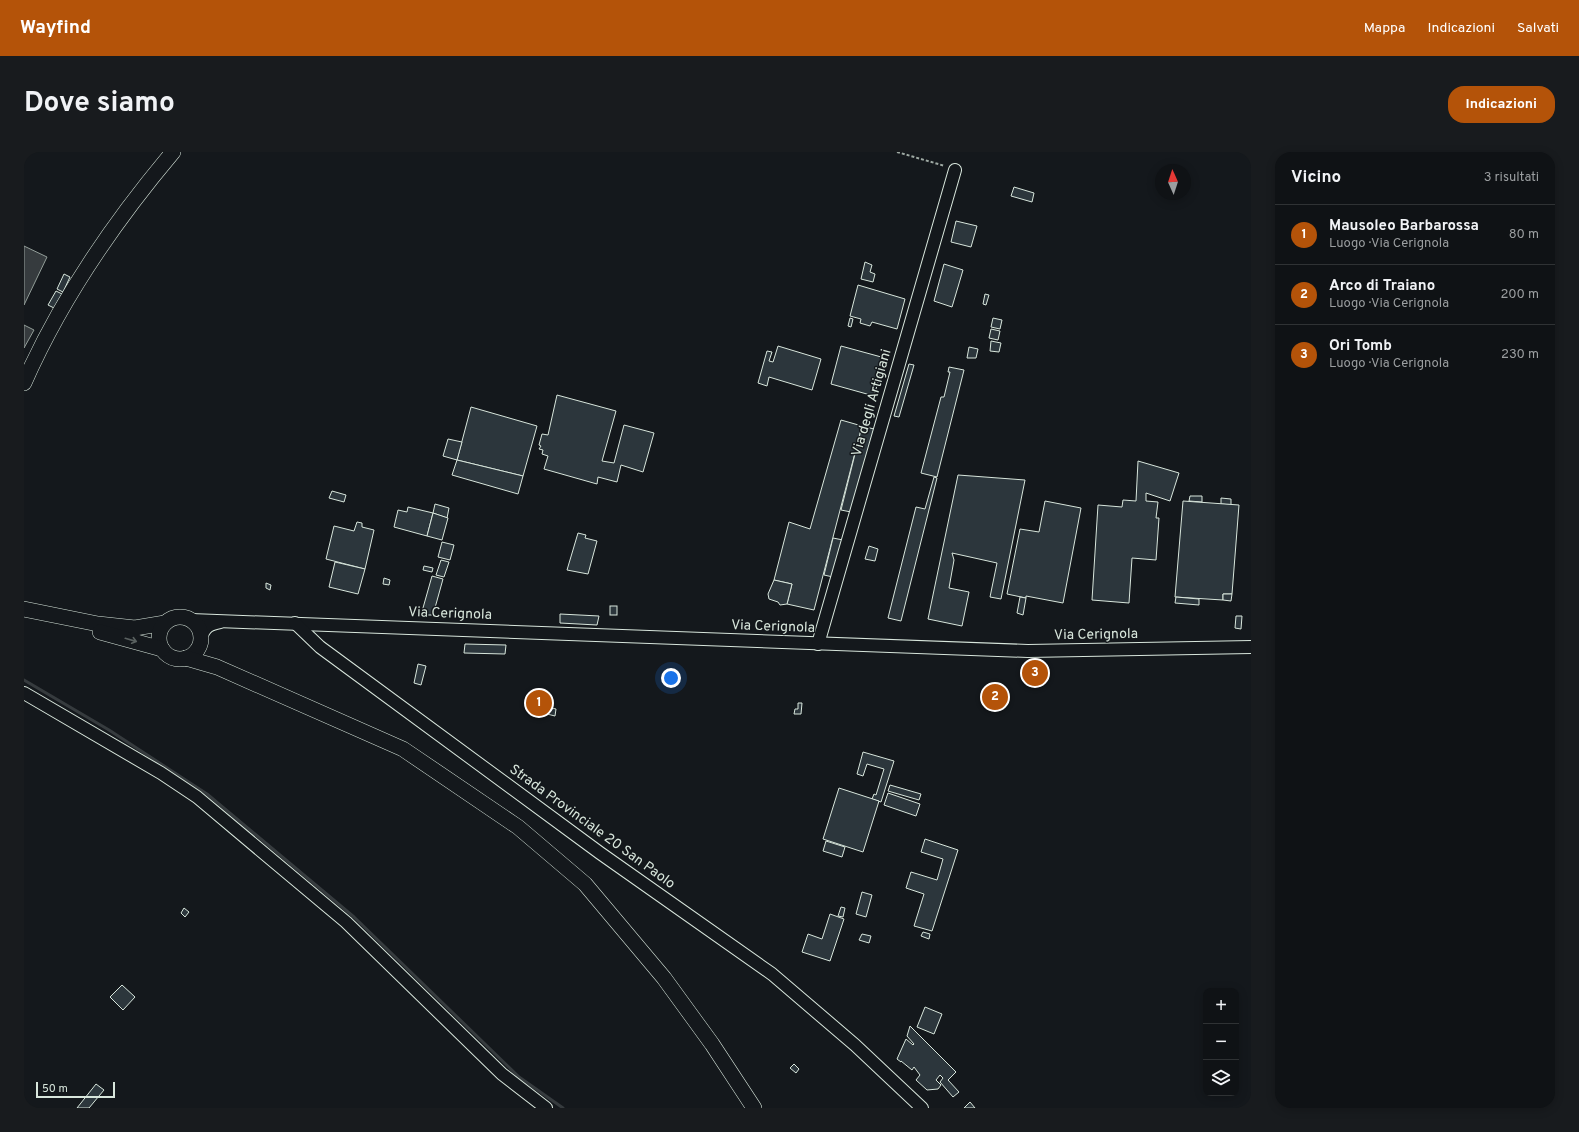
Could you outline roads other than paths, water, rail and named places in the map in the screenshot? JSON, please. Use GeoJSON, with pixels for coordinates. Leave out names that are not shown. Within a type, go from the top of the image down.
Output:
{"type":"FeatureCollection","features":[{"type":"Feature","properties":{"kind":"main road"},"geometry":{"type":"LineString","coordinates":[[24,383],[38,352],[107,236],[145,185],[173,152]]}},
{"type":"Feature","properties":{"kind":"main road"},"geometry":{"type":"LineString","coordinates":[[24,609],[98,624],[134,628],[165,623],[178,617],[191,620],[200,630],[201,641],[216,667]]}},
{"type":"Feature","properties":{"kind":"main road"},"geometry":{"type":"LineString","coordinates":[[24,619],[112,634],[162,649],[173,657],[186,658],[216,667],[403,749],[518,827],[585,884],[664,978],[712,1044],[754,1108]]}},
{"type":"Feature","properties":{"kind":"main road"},"geometry":{"type":"LineString","coordinates":[[162,649],[159,636],[165,623]]}},
{"type":"Feature","properties":{"kind":"main road"},"geometry":{"type":"LineString","coordinates":[[186,658],[195,653],[201,641]]}},
{"type":"Feature","properties":{"kind":"street","name":"Via degli Artigiani"},"geometry":{"type":"LineString","coordinates":[[818,644],[955,170]]}},
{"type":"Feature","properties":{"kind":"street"},"geometry":{"type":"LineString","coordinates":[[191,620],[295,623]]}},
{"type":"Feature","properties":{"kind":"street"},"geometry":{"type":"LineString","coordinates":[[201,641],[204,629],[210,624],[223,621]]}},
{"type":"Feature","properties":{"kind":"street","name":"Via Cerignola"},"geometry":{"type":"LineString","coordinates":[[295,623],[1028,651],[1251,647]]}},
{"type":"Feature","properties":{"kind":"street","name":"Strada Provinciale 20 San Paolo"},"geometry":{"type":"LineString","coordinates":[[295,623],[326,652],[600,853],[772,974],[849,1040],[922,1108]]}},
{"type":"Feature","properties":{"kind":"street"},"geometry":{"type":"LineString","coordinates":[[24,693],[197,797],[346,922],[502,1074],[546,1108]]}},
{"type":"Feature","properties":{"kind":"waterway"},"geometry":{"type":"LineString","coordinates":[[24,680],[109,730],[207,794],[354,917],[519,1077],[563,1108]]}},
{"type":"Feature","properties":{"kind":"place","name":"Ori Tomb"},"geometry":{"type":"Point","coordinates":[1035,673]}},
{"type":"Feature","properties":{"kind":"place","name":"Arco di Traiano"},"geometry":{"type":"Point","coordinates":[995,697]}},
{"type":"Feature","properties":{"kind":"place","name":"Mausoleo Barbarossa"},"geometry":{"type":"Point","coordinates":[539,703]}}]}
